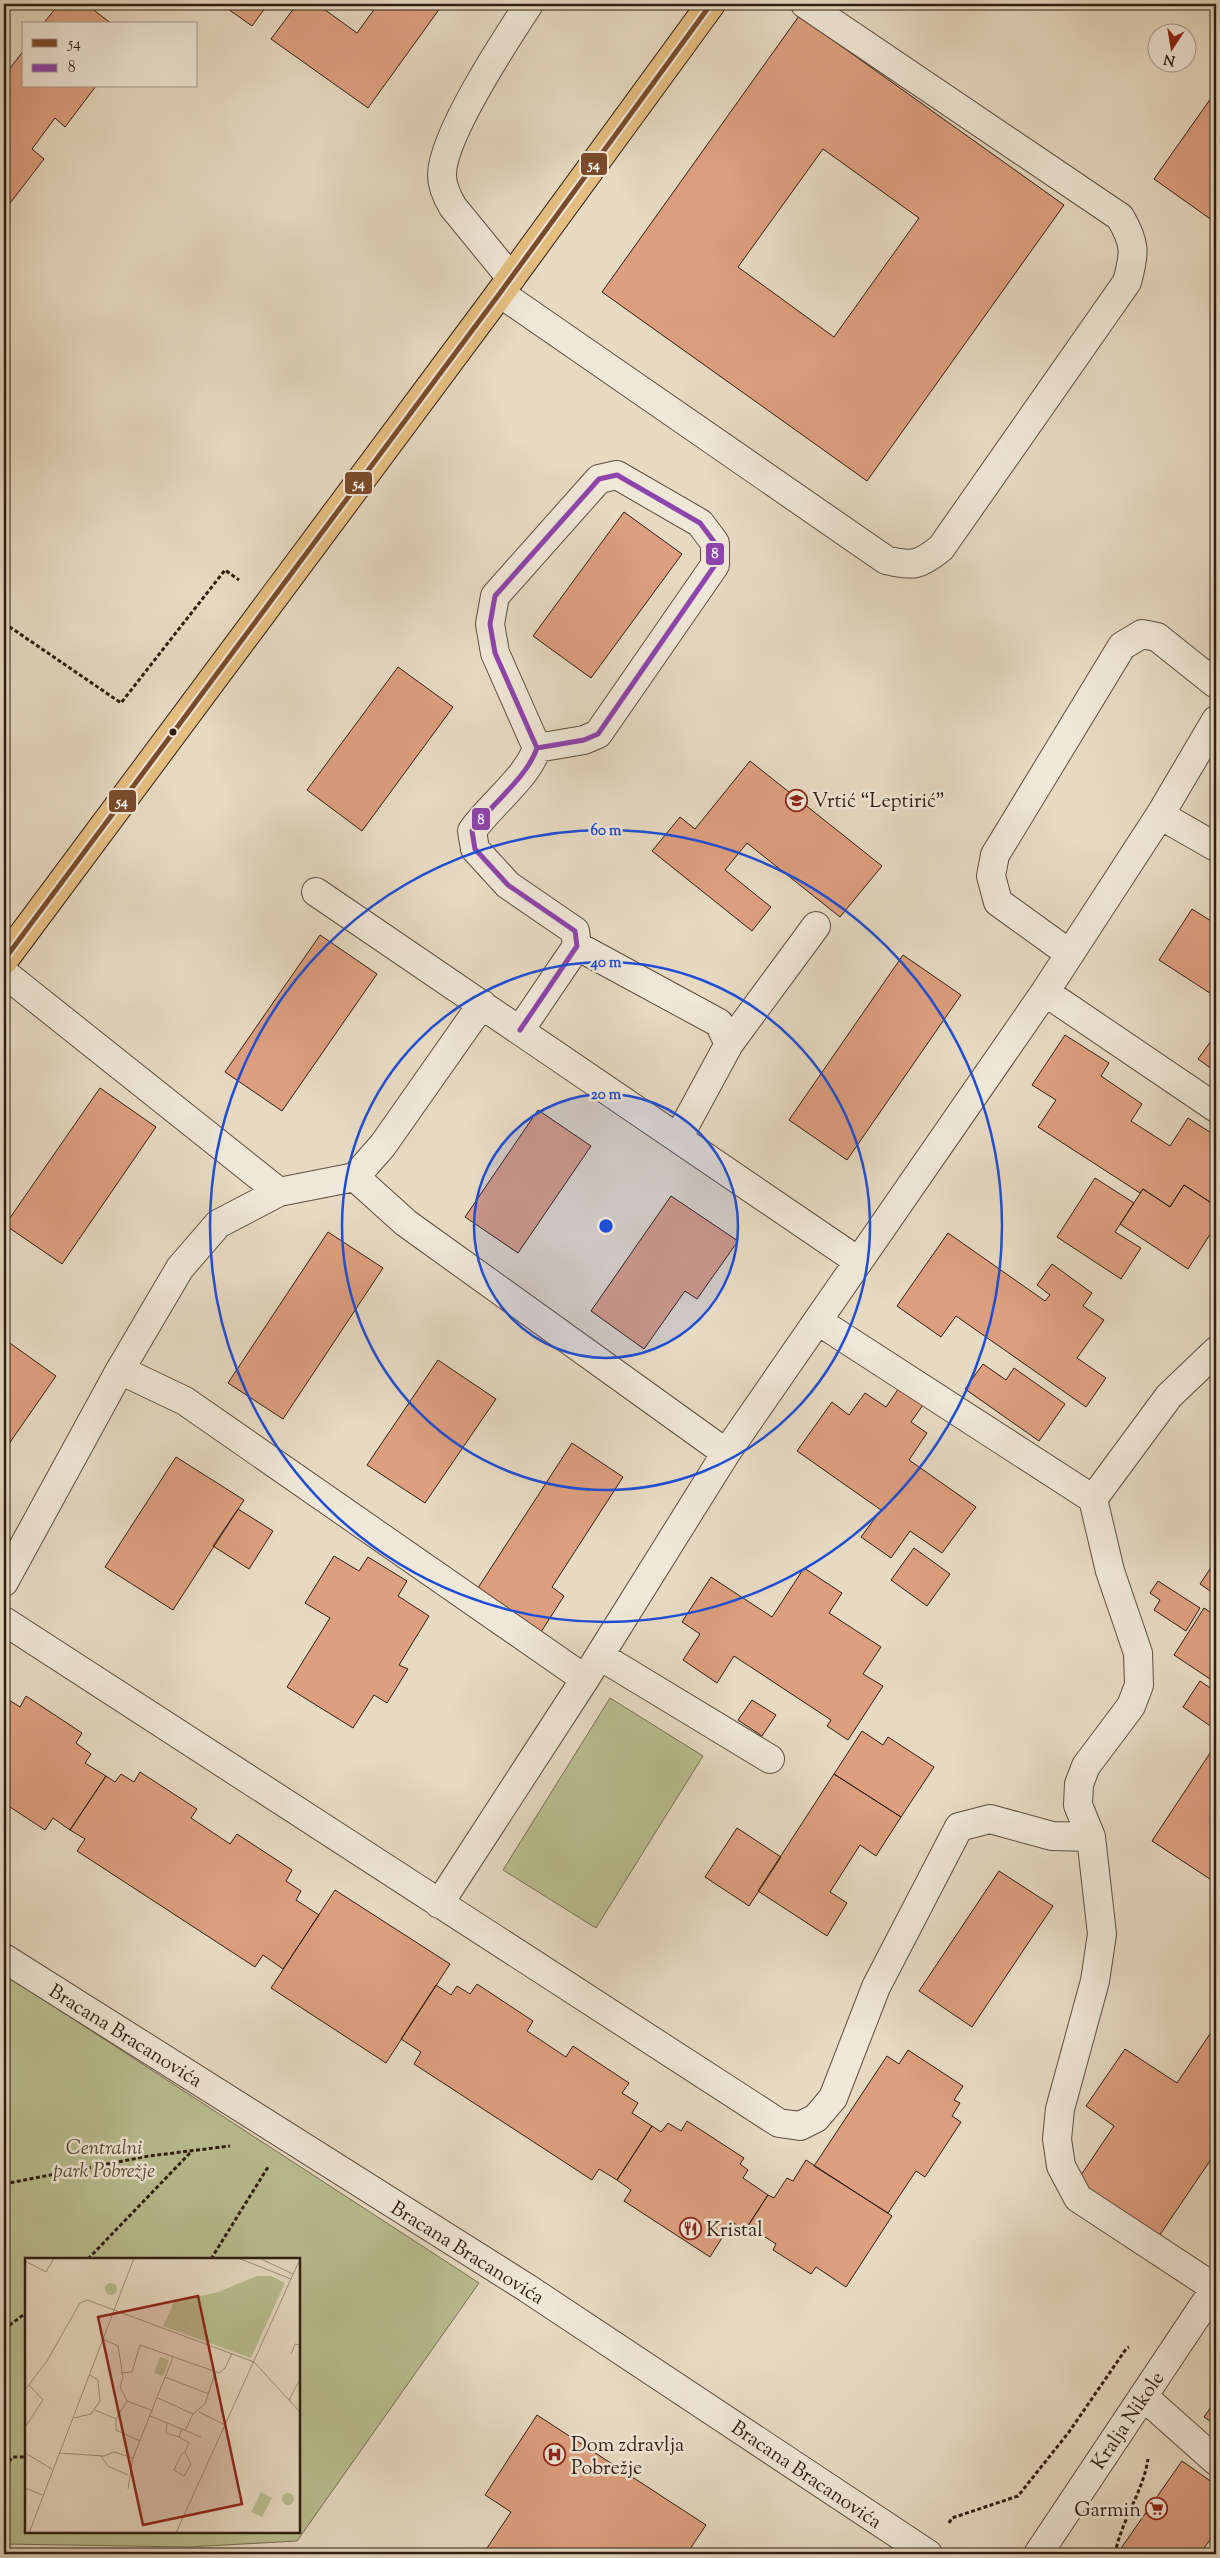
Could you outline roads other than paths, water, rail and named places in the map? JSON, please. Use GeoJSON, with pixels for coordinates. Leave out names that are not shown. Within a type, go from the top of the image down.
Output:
{"type":"FeatureCollection","features":[{"type":"Feature","properties":{"kind":"main road"},"geometry":{"type":"LineString","coordinates":[[4,960],[506,286],[711,4]]}},
{"type":"Feature","properties":{"kind":"street"},"geometry":{"type":"LineString","coordinates":[[529,4],[504,42],[447,145],[442,174],[446,195],[506,286],[886,560],[905,565],[923,562],[941,548],[1127,282],[1134,256],[1131,236],[1120,217],[805,4]]}},
{"type":"Feature","properties":{"kind":"street"},"geometry":{"type":"LineString","coordinates":[[520,1030],[577,946],[576,931],[508,885],[475,849],[472,831],[485,813],[532,762],[537,748],[496,653],[490,624],[495,596],[599,479],[617,475],[700,524],[715,543],[715,565],[598,734],[584,740],[537,748]]}},
{"type":"Feature","properties":{"kind":"street"},"geometry":{"type":"LineString","coordinates":[[1070,954],[998,902],[991,876],[995,855],[1122,646],[1142,634],[1157,637],[1216,684]]}},
{"type":"Feature","properties":{"kind":"street"},"geometry":{"type":"LineString","coordinates":[[439,1904],[600,1656],[726,1453],[1046,992],[1160,815],[1216,720]]}},
{"type":"Feature","properties":{"kind":"street"},"geometry":{"type":"LineString","coordinates":[[1160,815],[1216,847]]}},
{"type":"Feature","properties":{"kind":"street"},"geometry":{"type":"LineString","coordinates":[[316,892],[858,1261]]}},
{"type":"Feature","properties":{"kind":"street"},"geometry":{"type":"LineString","coordinates":[[678,1138],[729,1044],[816,926]]}},
{"type":"Feature","properties":{"kind":"street"},"geometry":{"type":"LineString","coordinates":[[577,946],[719,1023],[729,1044]]}},
{"type":"Feature","properties":{"kind":"street"},"geometry":{"type":"LineString","coordinates":[[4,973],[279,1192]]}},
{"type":"Feature","properties":{"kind":"street"},"geometry":{"type":"LineString","coordinates":[[1046,992],[1216,1108]]}},
{"type":"Feature","properties":{"kind":"street"},"geometry":{"type":"LineString","coordinates":[[4,1582],[120,1370],[180,1268],[218,1224],[279,1192],[355,1176],[383,1145],[482,1004]]}},
{"type":"Feature","properties":{"kind":"street"},"geometry":{"type":"LineString","coordinates":[[355,1176],[406,1223],[726,1453]]}},
{"type":"Feature","properties":{"kind":"street"},"geometry":{"type":"LineString","coordinates":[[818,1321],[1093,1499],[1110,1571],[1138,1653],[1139,1684],[1131,1706],[1086,1766],[1079,1784],[1078,1805],[1090,1837],[1102,1934],[1095,1981],[1060,2109],[1057,2139],[1061,2166],[1078,2198],[1216,2288]]}},
{"type":"Feature","properties":{"kind":"street"},"geometry":{"type":"LineString","coordinates":[[1093,1499],[1169,1396],[1216,1351]]}},
{"type":"Feature","properties":{"kind":"street"},"geometry":{"type":"LineString","coordinates":[[120,1370],[185,1401],[585,1679]]}},
{"type":"Feature","properties":{"kind":"street"},"geometry":{"type":"LineString","coordinates":[[4,1621],[779,2123],[800,2126],[816,2118],[833,2098],[876,1987],[959,1827],[990,1819],[1052,1836],[1090,1837]]}},
{"type":"Feature","properties":{"kind":"street"},"geometry":{"type":"LineString","coordinates":[[600,1656],[770,1759]]}},
{"type":"Feature","properties":{"kind":"street","name":"Bracana Bracanovića"},"geometry":{"type":"LineString","coordinates":[[4,1958],[526,2288],[928,2554]]}},
{"type":"Feature","properties":{"kind":"street","name":"Kralja Nikole"},"geometry":{"type":"LineString","coordinates":[[1038,2554],[1216,2288]]}},
{"type":"Feature","properties":{"kind":"street"},"geometry":{"type":"LineString","coordinates":[[1144,2396],[1216,2461]]}},
{"type":"Feature","properties":{"kind":"place","name":"Vrtić “Leptirić”"},"geometry":{"type":"Point","coordinates":[796,800]}},
{"type":"Feature","properties":{"kind":"place","name":"Kristal"},"geometry":{"type":"Point","coordinates":[690,2229]}},
{"type":"Feature","properties":{"kind":"place","name":"Dom zdravlja Pobrežje"},"geometry":{"type":"Point","coordinates":[555,2455]}},
{"type":"Feature","properties":{"kind":"place","name":"Garmin"},"geometry":{"type":"Point","coordinates":[1157,2509]}},
{"type":"Feature","properties":{"kind":"park label","name":"Centralni park Pobrežje"},"geometry":{"type":"Point","coordinates":[104,2158]}}]}
